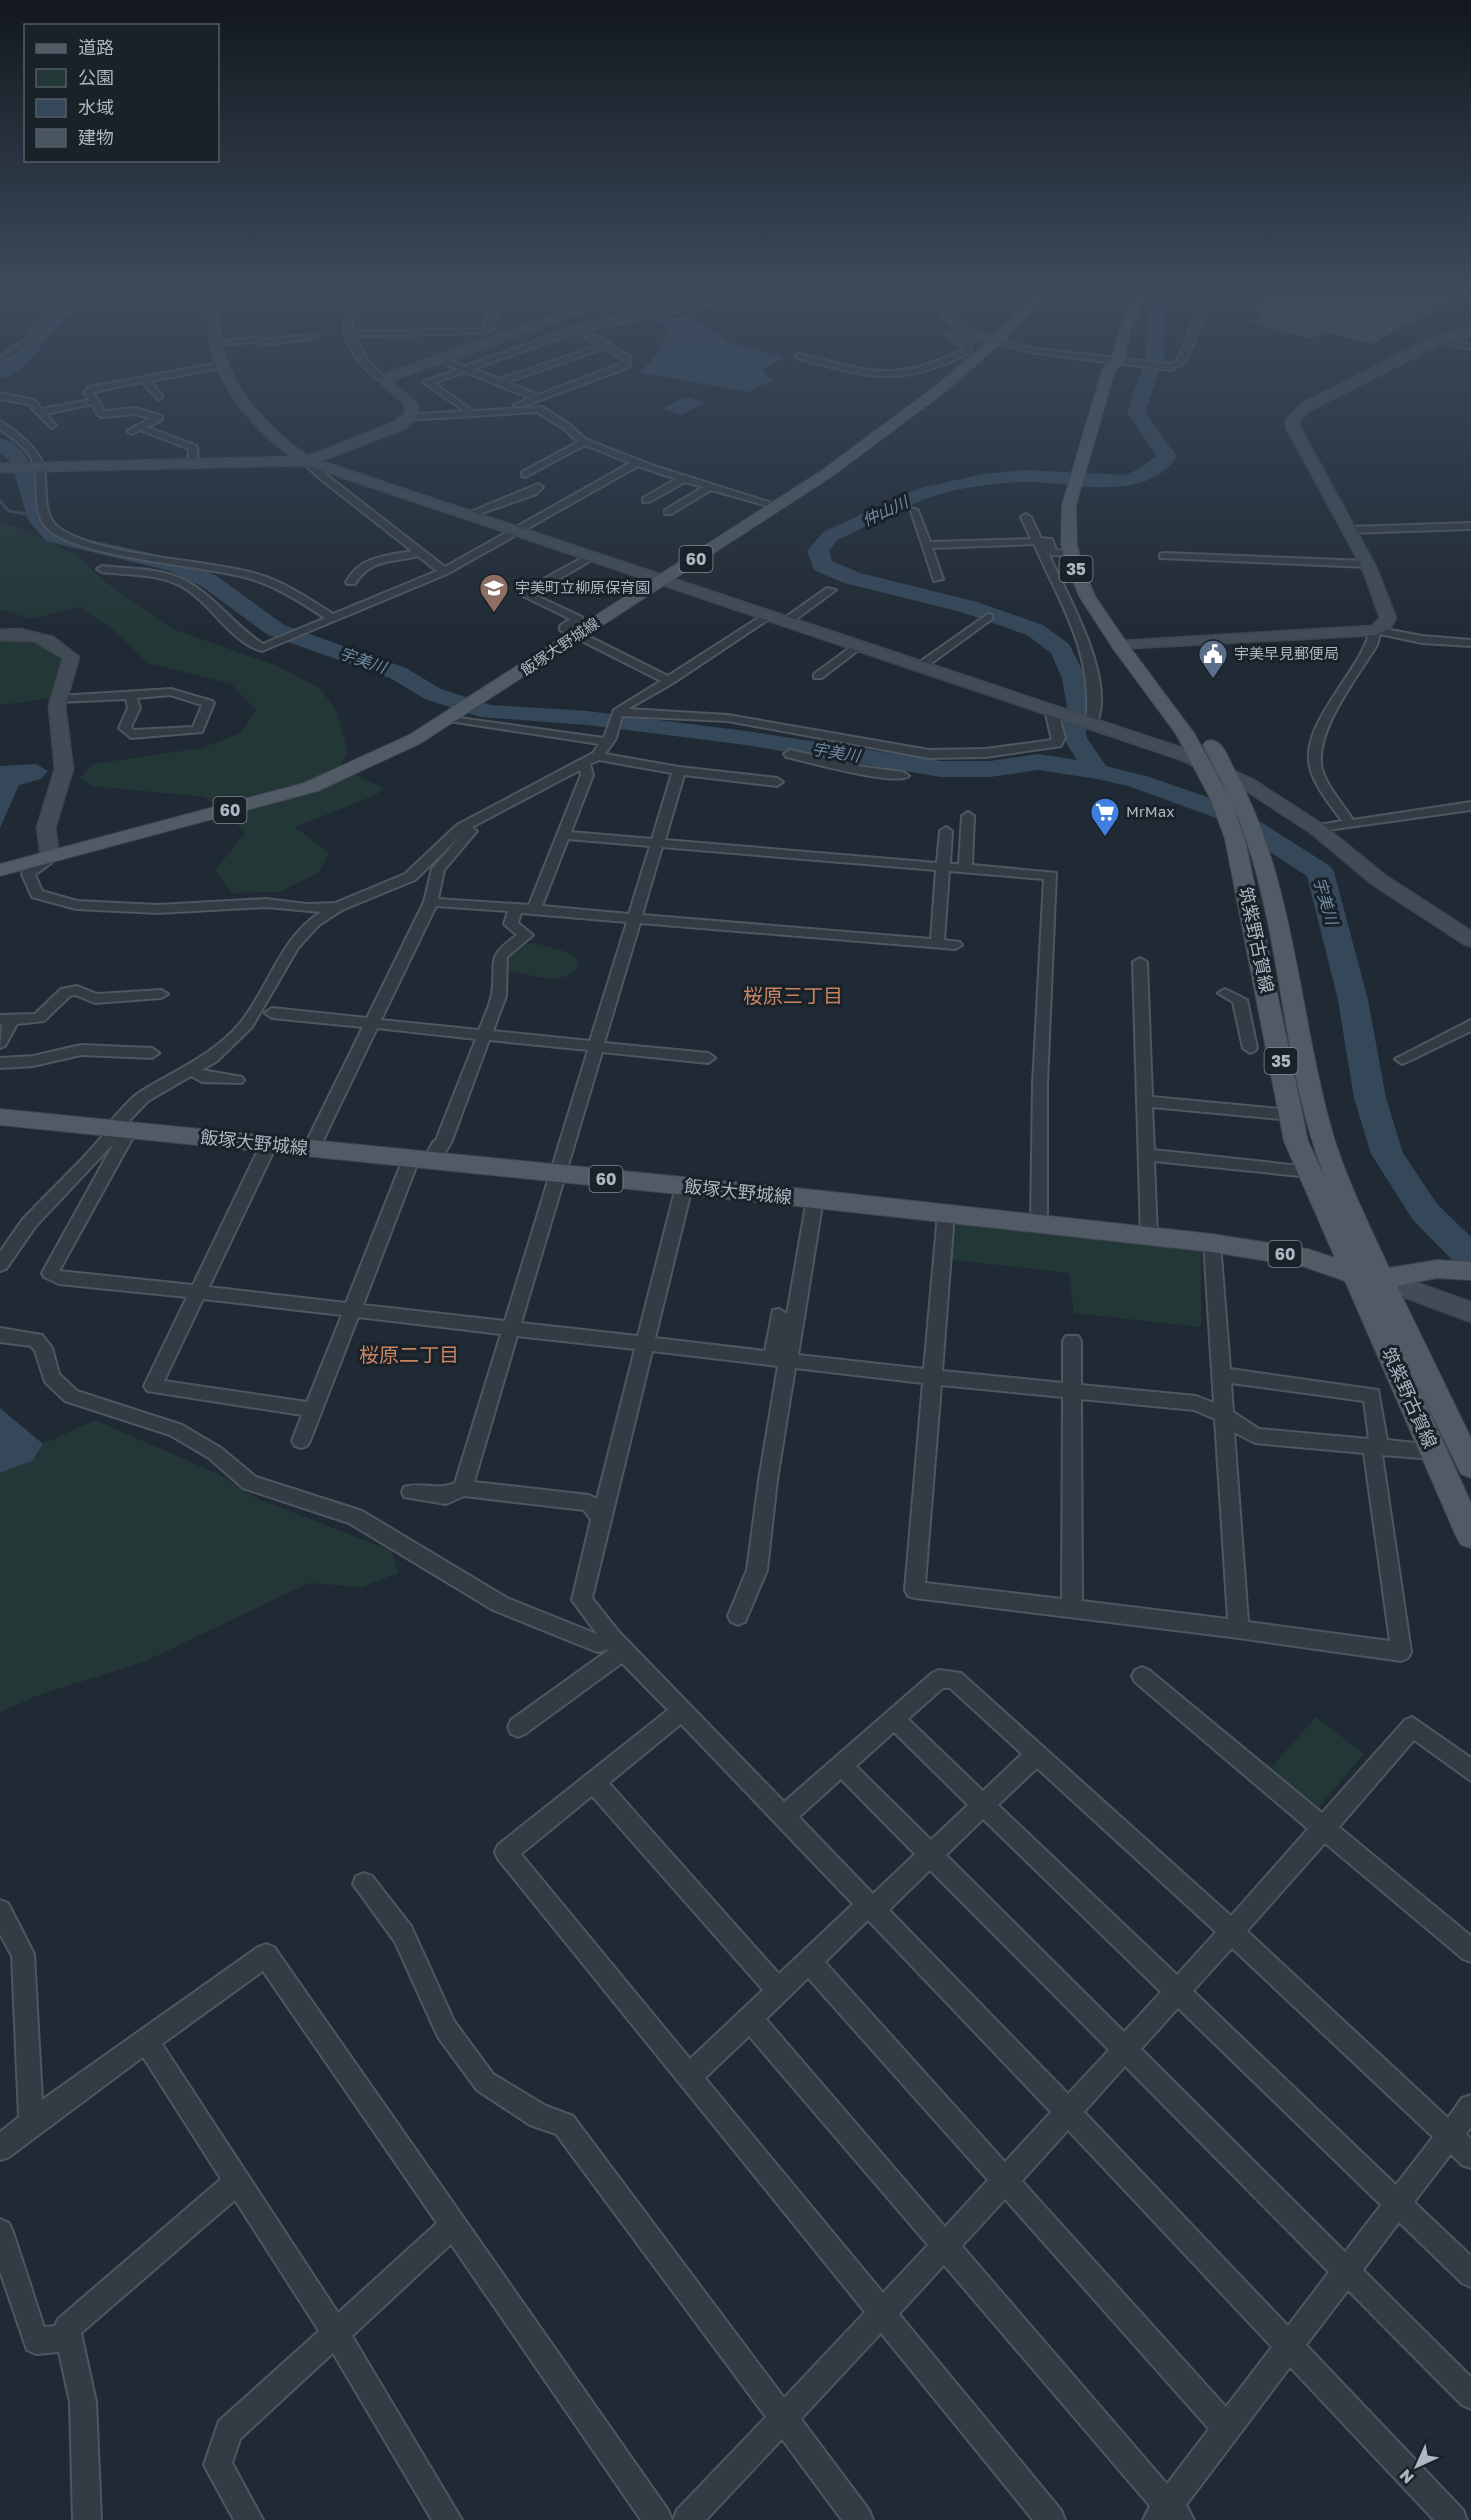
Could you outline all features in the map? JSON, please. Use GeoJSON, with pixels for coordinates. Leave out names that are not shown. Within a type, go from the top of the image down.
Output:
{"type":"FeatureCollection","features":[{"type":"Feature","properties":{"kind":"main road","name":"飯塚大野城線"},"geometry":{"type":"LineString","coordinates":[[0,870],[311,787],[405,744],[485,696],[826,474],[919,405]]}},
{"type":"Feature","properties":{"kind":"main road","name":"筑紫野古賀線"},"geometry":{"type":"LineString","coordinates":[[1111,405],[1083,477],[1069,505],[1071,553],[1087,597],[1214,747],[1245,808],[1262,854],[1308,1083],[1323,1141],[1381,1279],[1471,1466]]}},
{"type":"Feature","properties":{"kind":"main road","name":"筑紫野古賀線"},"geometry":{"type":"LineString","coordinates":[[1083,477],[1081,508],[1083,542],[1098,589],[1129,646],[1205,766],[1235,839],[1296,1141],[1471,1536]]}},
{"type":"Feature","properties":{"kind":"main road","name":"飯塚大野城線"},"geometry":{"type":"LineString","coordinates":[[0,1118],[815,1199],[1212,1242],[1308,1258],[1354,1275],[1381,1279],[1437,1269],[1471,1271]]}},
{"type":"Feature","properties":{"kind":"street"},"geometry":{"type":"LineString","coordinates":[[34,405],[52,425]]}},
{"type":"Feature","properties":{"kind":"street"},"geometry":{"type":"LineString","coordinates":[[41,412],[77,405]]}},
{"type":"Feature","properties":{"kind":"street"},"geometry":{"type":"LineString","coordinates":[[96,405],[98,412],[105,416],[135,411],[159,418],[135,429],[194,448],[193,463]]}},
{"type":"Feature","properties":{"kind":"street"},"geometry":{"type":"LineString","coordinates":[[248,405],[273,437],[290,452],[307,461],[1153,742],[1248,784],[1317,829],[1379,880],[1471,940]]}},
{"type":"Feature","properties":{"kind":"street"},"geometry":{"type":"LineString","coordinates":[[410,417],[411,405]]}},
{"type":"Feature","properties":{"kind":"street"},"geometry":{"type":"LineString","coordinates":[[461,405],[469,410]]}},
{"type":"Feature","properties":{"kind":"street"},"geometry":{"type":"LineString","coordinates":[[0,468],[307,461],[390,429],[410,417],[521,405]]}},
{"type":"Feature","properties":{"kind":"street"},"geometry":{"type":"LineString","coordinates":[[1311,405],[1292,420],[1294,429],[1367,564],[1388,618],[1384,625],[1375,630],[1372,645],[1319,734],[1313,755],[1316,770],[1350,824]]}},
{"type":"Feature","properties":{"kind":"street"},"geometry":{"type":"LineString","coordinates":[[410,417],[539,409],[550,419],[568,427],[576,438],[585,442],[683,479],[775,507]]}},
{"type":"Feature","properties":{"kind":"street"},"geometry":{"type":"LineString","coordinates":[[0,424],[26,446],[36,467],[41,497],[49,522],[63,534],[95,545],[256,577],[292,593],[332,618]]}},
{"type":"Feature","properties":{"kind":"street"},"geometry":{"type":"LineString","coordinates":[[525,474],[585,442]]}},
{"type":"Feature","properties":{"kind":"street"},"geometry":{"type":"LineString","coordinates":[[307,461],[321,475],[443,570]]}},
{"type":"Feature","properties":{"kind":"street"},"geometry":{"type":"LineString","coordinates":[[102,569],[164,576],[183,583],[202,596],[240,634],[262,648],[443,570],[637,463]]}},
{"type":"Feature","properties":{"kind":"street"},"geometry":{"type":"LineString","coordinates":[[646,500],[683,479]]}},
{"type":"Feature","properties":{"kind":"street"},"geometry":{"type":"LineString","coordinates":[[468,515],[511,502],[533,492],[531,490],[538,487]]}},
{"type":"Feature","properties":{"kind":"street"},"geometry":{"type":"LineString","coordinates":[[668,512],[710,487]]}},
{"type":"Feature","properties":{"kind":"street"},"geometry":{"type":"LineString","coordinates":[[913,510],[938,579]]}},
{"type":"Feature","properties":{"kind":"street"},"geometry":{"type":"LineString","coordinates":[[1026,517],[1088,651],[1095,697],[1092,723]]}},
{"type":"Feature","properties":{"kind":"street"},"geometry":{"type":"LineString","coordinates":[[1348,530],[1471,526]]}},
{"type":"Feature","properties":{"kind":"street"},"geometry":{"type":"LineString","coordinates":[[926,545],[1048,541],[1052,553],[1071,553]]}},
{"type":"Feature","properties":{"kind":"street"},"geometry":{"type":"LineString","coordinates":[[351,582],[354,574],[366,564],[421,552]]}},
{"type":"Feature","properties":{"kind":"street"},"geometry":{"type":"LineString","coordinates":[[591,556],[528,592],[528,596],[578,619],[564,628],[669,681]]}},
{"type":"Feature","properties":{"kind":"street"},"geometry":{"type":"LineString","coordinates":[[1164,556],[1367,564]]}},
{"type":"Feature","properties":{"kind":"street"},"geometry":{"type":"LineString","coordinates":[[787,621],[831,590]]}},
{"type":"Feature","properties":{"kind":"street"},"geometry":{"type":"LineString","coordinates":[[0,1265],[29,1223],[120,1129],[143,1097],[193,1071],[212,1058],[247,1024],[292,946],[314,922],[337,907],[410,877],[461,828],[597,756],[609,740],[617,713],[624,706],[669,681],[770,615]]}},
{"type":"Feature","properties":{"kind":"street"},"geometry":{"type":"LineString","coordinates":[[921,666],[988,617]]}},
{"type":"Feature","properties":{"kind":"street"},"geometry":{"type":"LineString","coordinates":[[1129,646],[1375,630],[1407,637],[1471,643]]}},
{"type":"Feature","properties":{"kind":"street"},"geometry":{"type":"LineString","coordinates":[[0,635],[15,633],[37,636],[58,643],[71,657],[57,706],[64,769],[46,828],[50,856],[28,874],[37,894],[76,904],[158,909],[266,903],[307,908],[337,907]]}},
{"type":"Feature","properties":{"kind":"street"},"geometry":{"type":"LineString","coordinates":[[818,676],[860,645]]}},
{"type":"Feature","properties":{"kind":"street"},"geometry":{"type":"LineString","coordinates":[[59,699],[171,692],[208,703],[198,730],[131,734],[125,728],[134,708],[131,695]]}},
{"type":"Feature","properties":{"kind":"street"},"geometry":{"type":"LineString","coordinates":[[617,713],[728,718],[877,747],[954,755],[1052,745],[1059,740],[1053,710]]}},
{"type":"Feature","properties":{"kind":"street"},"geometry":{"type":"LineString","coordinates":[[452,716],[609,740]]}},
{"type":"Feature","properties":{"kind":"street"},"geometry":{"type":"LineString","coordinates":[[790,754],[856,770],[903,776]]}},
{"type":"Feature","properties":{"kind":"street"},"geometry":{"type":"LineString","coordinates":[[597,756],[679,771],[777,782]]}},
{"type":"Feature","properties":{"kind":"street"},"geometry":{"type":"LineString","coordinates":[[535,908],[587,775],[584,763]]}},
{"type":"Feature","properties":{"kind":"street"},"geometry":{"type":"LineString","coordinates":[[463,1488],[679,771]]}},
{"type":"Feature","properties":{"kind":"street"},"geometry":{"type":"LineString","coordinates":[[1317,829],[1402,819],[1471,806]]}},
{"type":"Feature","properties":{"kind":"street"},"geometry":{"type":"LineString","coordinates":[[965,867],[968,816]]}},
{"type":"Feature","properties":{"kind":"street"},"geometry":{"type":"LineString","coordinates":[[312,1149],[432,902],[438,869],[471,831],[461,828]]}},
{"type":"Feature","properties":{"kind":"street"},"geometry":{"type":"LineString","coordinates":[[937,944],[946,831]]}},
{"type":"Feature","properties":{"kind":"street"},"geometry":{"type":"LineString","coordinates":[[564,834],[1051,876],[1040,1084],[1039,1223]]}},
{"type":"Feature","properties":{"kind":"street"},"geometry":{"type":"LineString","coordinates":[[432,902],[535,908],[838,938],[955,945]]}},
{"type":"Feature","properties":{"kind":"street"},"geometry":{"type":"LineString","coordinates":[[301,1441],[351,1310],[421,1160],[443,1143],[499,996],[501,957],[505,950],[526,934],[511,924],[516,907]]}},
{"type":"Feature","properties":{"kind":"street"},"geometry":{"type":"LineString","coordinates":[[1140,962],[1149,1236]]}},
{"type":"Feature","properties":{"kind":"street"},"geometry":{"type":"LineString","coordinates":[[0,1043],[5,1021],[39,1018],[66,992],[77,990],[95,999],[161,993]]}},
{"type":"Feature","properties":{"kind":"street"},"geometry":{"type":"LineString","coordinates":[[1225,993],[1240,1000],[1249,1045],[1278,1043]]}},
{"type":"Feature","properties":{"kind":"street"},"geometry":{"type":"LineString","coordinates":[[272,1013],[708,1058]]}},
{"type":"Feature","properties":{"kind":"street"},"geometry":{"type":"LineString","coordinates":[[1402,1059],[1471,1025]]}},
{"type":"Feature","properties":{"kind":"street"},"geometry":{"type":"LineString","coordinates":[[0,1063],[33,1061],[81,1050],[152,1053]]}},
{"type":"Feature","properties":{"kind":"street"},"geometry":{"type":"LineString","coordinates":[[193,1071],[202,1077],[237,1080]]}},
{"type":"Feature","properties":{"kind":"street"},"geometry":{"type":"LineString","coordinates":[[1144,1101],[1291,1115]]}},
{"type":"Feature","properties":{"kind":"street"},"geometry":{"type":"LineString","coordinates":[[120,1129],[50,1273],[58,1278],[511,1327],[931,1377],[1197,1403],[1223,1415],[1255,1436],[1434,1452]]}},
{"type":"Feature","properties":{"kind":"street"},"geometry":{"type":"LineString","coordinates":[[269,1144],[153,1386],[313,1410]]}},
{"type":"Feature","properties":{"kind":"street"},"geometry":{"type":"LineString","coordinates":[[1146,1155],[1310,1172]]}},
{"type":"Feature","properties":{"kind":"street"},"geometry":{"type":"LineString","coordinates":[[684,1186],[582,1600],[618,1644],[1067,2111],[1453,2520]]}},
{"type":"Feature","properties":{"kind":"street"},"geometry":{"type":"LineString","coordinates":[[738,1616],[757,1570],[781,1358],[815,1199]]}},
{"type":"Feature","properties":{"kind":"street"},"geometry":{"type":"LineString","coordinates":[[946,1214],[915,1590],[1239,1629],[1401,1652],[1376,1447],[1372,1395],[1221,1375]]}},
{"type":"Feature","properties":{"kind":"street"},"geometry":{"type":"LineString","coordinates":[[1212,1242],[1239,1629]]}},
{"type":"Feature","properties":{"kind":"street"},"geometry":{"type":"LineString","coordinates":[[1381,1279],[1450,1303],[1471,1313]]}},
{"type":"Feature","properties":{"kind":"street"},"geometry":{"type":"LineString","coordinates":[[779,1314],[781,1358]]}},
{"type":"Feature","properties":{"kind":"street"},"geometry":{"type":"LineString","coordinates":[[0,1335],[36,1340],[43,1348],[51,1377],[71,1396],[176,1430],[215,1452],[250,1483],[355,1517],[406,1545],[473,1588],[533,1619],[597,1643],[618,1644]]}},
{"type":"Feature","properties":{"kind":"street"},"geometry":{"type":"LineString","coordinates":[[1072,1341],[1072,1609]]}},
{"type":"Feature","properties":{"kind":"street"},"geometry":{"type":"LineString","coordinates":[[411,1492],[446,1496],[463,1488],[589,1503],[601,1519]]}},
{"type":"Feature","properties":{"kind":"street"},"geometry":{"type":"LineString","coordinates":[[518,1727],[618,1644]]}},
{"type":"Feature","properties":{"kind":"street"},"geometry":{"type":"LineString","coordinates":[[1142,1676],[1471,1951]]}},
{"type":"Feature","properties":{"kind":"street"},"geometry":{"type":"LineString","coordinates":[[784,1816],[939,1678],[954,1679],[1232,1932],[1471,2156]]}},
{"type":"Feature","properties":{"kind":"street"},"geometry":{"type":"LineString","coordinates":[[683,1710],[506,1852],[1051,2520]]}},
{"type":"Feature","properties":{"kind":"street"},"geometry":{"type":"LineString","coordinates":[[894,1719],[1471,2274]]}},
{"type":"Feature","properties":{"kind":"street"},"geometry":{"type":"LineString","coordinates":[[687,2520],[882,2314],[1232,1932],[1412,1727],[1471,1771]]}},
{"type":"Feature","properties":{"kind":"street"},"geometry":{"type":"LineString","coordinates":[[690,2076],[809,1962],[932,1855],[1036,1755]]}},
{"type":"Feature","properties":{"kind":"street"},"geometry":{"type":"LineString","coordinates":[[841,1765],[1471,2396]]}},
{"type":"Feature","properties":{"kind":"street"},"geometry":{"type":"LineString","coordinates":[[594,1782],[779,1991]]}},
{"type":"Feature","properties":{"kind":"street"},"geometry":{"type":"LineString","coordinates":[[364,1884],[403,1935],[446,2029],[484,2082],[540,2116],[564,2125],[858,2520]]}},
{"type":"Feature","properties":{"kind":"street"},"geometry":{"type":"LineString","coordinates":[[0,1911],[23,1954],[31,2123]]}},
{"type":"Feature","properties":{"kind":"street"},"geometry":{"type":"LineString","coordinates":[[0,2148],[31,2123],[266,1955],[658,2520]]}},
{"type":"Feature","properties":{"kind":"street"},"geometry":{"type":"LineString","coordinates":[[809,1962],[1227,2428]]}},
{"type":"Feature","properties":{"kind":"street"},"geometry":{"type":"LineString","coordinates":[[750,2019],[946,2244],[1168,2515],[1227,2428],[1471,2108]]}},
{"type":"Feature","properties":{"kind":"street"},"geometry":{"type":"LineString","coordinates":[[147,2042],[335,2332],[448,2520]]}},
{"type":"Feature","properties":{"kind":"street"},"geometry":{"type":"LineString","coordinates":[[87,2520],[83,2402],[68,2328],[238,2181]]}},
{"type":"Feature","properties":{"kind":"street"},"geometry":{"type":"LineString","coordinates":[[249,2520],[218,2465],[229,2431],[452,2226]]}},
{"type":"Feature","properties":{"kind":"street"},"geometry":{"type":"LineString","coordinates":[[0,2232],[36,2341],[69,2338]]}},
{"type":"Feature","properties":{"kind":"green space"},"geometry":{"type":"Polygon","coordinates":[[[0,522],[17,527],[78,556],[105,582],[172,629],[275,665],[321,689],[337,713],[348,752],[340,767],[383,788],[376,795],[295,827],[329,853],[318,873],[279,892],[232,893],[215,870],[246,832],[205,797],[92,786],[80,777],[93,764],[202,748],[241,733],[256,710],[231,684],[148,663],[111,628],[80,607],[31,619],[0,609],[0,522]]]}},
{"type":"Feature","properties":{"kind":"green space"},"geometry":{"type":"Polygon","coordinates":[[[0,638],[28,638],[65,656],[54,698],[0,705],[0,638]]]}},
{"type":"Feature","properties":{"kind":"green space"},"geometry":{"type":"Polygon","coordinates":[[[535,943],[570,953],[579,962],[574,971],[567,976],[548,978],[507,970],[506,957],[525,944],[535,943]]]}},
{"type":"Feature","properties":{"kind":"green space"},"geometry":{"type":"Polygon","coordinates":[[[956,1224],[1201,1248],[1201,1327],[1074,1313],[1069,1273],[952,1260],[956,1224]]]}},
{"type":"Feature","properties":{"kind":"green space"},"geometry":{"type":"Polygon","coordinates":[[[95,1420],[218,1474],[256,1498],[392,1551],[398,1573],[362,1587],[309,1583],[146,1661],[39,1695],[0,1712],[0,1473],[32,1461],[43,1444],[95,1420]]]}},
{"type":"Feature","properties":{"kind":"green space"},"geometry":{"type":"Polygon","coordinates":[[[1316,1717],[1364,1754],[1316,1810],[1268,1771],[1316,1717]]]}},
{"type":"Feature","properties":{"kind":"water"},"geometry":{"type":"Polygon","coordinates":[[[670,405],[702,405],[681,415],[661,409],[670,405]]]}},
{"type":"Feature","properties":{"kind":"water"},"geometry":{"type":"Polygon","coordinates":[[[36,764],[48,771],[41,779],[19,785],[0,828],[0,766],[36,764]]]}},
{"type":"Feature","properties":{"kind":"water"},"geometry":{"type":"Polygon","coordinates":[[[0,1408],[43,1444],[32,1461],[0,1473],[0,1408]]]}},
{"type":"Feature","properties":{"kind":"waterway","name":"仲山川"},"geometry":{"type":"LineString","coordinates":[[1097,771],[1075,738],[1073,725],[1079,707],[1074,678],[1061,649],[1035,630],[969,607],[852,578],[822,565],[818,551],[830,536],[920,494],[984,480],[1027,476],[1126,481],[1144,474],[1167,457],[1136,412],[1139,405]]}},
{"type":"Feature","properties":{"kind":"waterway","name":"宇美川"},"geometry":{"type":"LineString","coordinates":[[0,444],[20,460],[38,520],[53,537],[92,548],[177,566],[209,581],[276,630],[398,673],[433,694],[489,712],[587,718],[746,738],[890,763],[941,769],[990,769],[1038,762],[1097,771]]}},
{"type":"Feature","properties":{"kind":"waterway"},"geometry":{"type":"LineString","coordinates":[[0,501],[9,511],[36,516]]}},
{"type":"Feature","properties":{"kind":"waterway","name":"宇美川"},"geometry":{"type":"LineString","coordinates":[[1097,771],[1137,781],[1228,813],[1320,872],[1353,1000],[1370,1098],[1387,1154],[1425,1212],[1471,1258]]}},
{"type":"Feature","properties":{"kind":"place","name":"宇美町立柳原保育園"},"geometry":{"type":"Point","coordinates":[494,614]}},
{"type":"Feature","properties":{"kind":"place","name":"宇美早見郵便局"},"geometry":{"type":"Point","coordinates":[1213,680]}},
{"type":"Feature","properties":{"kind":"place","name":"MrMax"},"geometry":{"type":"Point","coordinates":[1105,838]}},
{"type":"Feature","properties":{"kind":"district","name":"桜原三丁目"},"geometry":{"type":"Point","coordinates":[793,996]}},
{"type":"Feature","properties":{"kind":"district","name":"桜原二丁目"},"geometry":{"type":"Point","coordinates":[409,1355]}}]}
